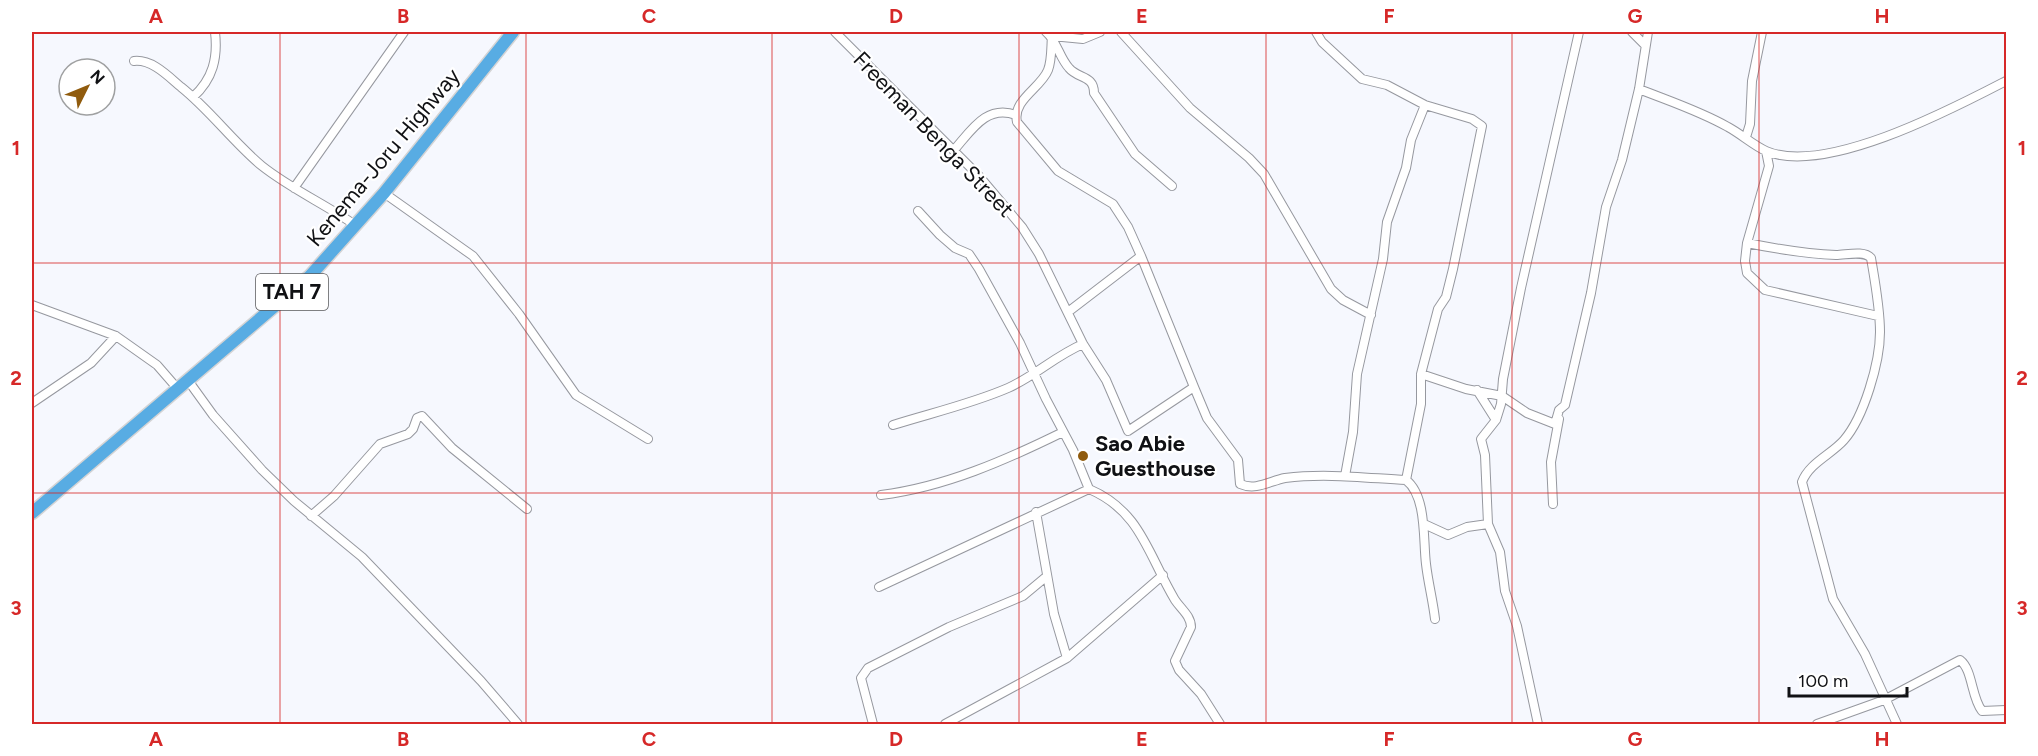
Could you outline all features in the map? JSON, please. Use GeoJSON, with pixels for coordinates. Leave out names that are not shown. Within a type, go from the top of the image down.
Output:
{"type":"FeatureCollection","features":[{"type":"Feature","properties":{"kind":"highway","name":"Kenema-Joru Highway"},"geometry":{"type":"LineString","coordinates":[[32,513],[310,276],[384,193],[513,32]]}},
{"type":"Feature","properties":{"kind":"street"},"geometry":{"type":"LineString","coordinates":[[193,96],[206,86],[211,77],[216,43],[215,32]]}},
{"type":"Feature","properties":{"kind":"street"},"geometry":{"type":"LineString","coordinates":[[294,188],[404,32]]}},
{"type":"Feature","properties":{"kind":"street","name":"Freeman Benga Street"},"geometry":{"type":"LineString","coordinates":[[835,32],[954,150],[1022,227],[1039,254],[1083,344],[1106,380],[1128,431],[1194,387]]}},
{"type":"Feature","properties":{"kind":"street"},"geometry":{"type":"LineString","coordinates":[[1049,34],[1083,39],[1100,32]]}},
{"type":"Feature","properties":{"kind":"street"},"geometry":{"type":"LineString","coordinates":[[1121,32],[1190,108],[1249,158],[1264,174],[1331,289],[1343,300],[1371,315]]}},
{"type":"Feature","properties":{"kind":"street"},"geometry":{"type":"LineString","coordinates":[[1316,32],[1322,42],[1362,79],[1387,85],[1425,105],[1472,119],[1482,126],[1446,297],[1438,309],[1421,374],[1421,404],[1406,480]]}},
{"type":"Feature","properties":{"kind":"street"},"geometry":{"type":"LineString","coordinates":[[1538,724],[1517,626],[1505,591],[1500,552],[1488,524],[1485,454],[1481,439],[1496,420],[1502,396],[1521,288],[1579,32]]}},
{"type":"Feature","properties":{"kind":"street"},"geometry":{"type":"LineString","coordinates":[[1632,32],[1645,45]]}},
{"type":"Feature","properties":{"kind":"street"},"geometry":{"type":"LineString","coordinates":[[1553,504],[1551,462],[1562,410],[1578,356],[1606,207],[1622,160],[1640,89],[1648,32]]}},
{"type":"Feature","properties":{"kind":"street"},"geometry":{"type":"LineString","coordinates":[[1746,137],[1750,124],[1752,81],[1762,32]]}},
{"type":"Feature","properties":{"kind":"street"},"geometry":{"type":"LineString","coordinates":[[1049,34],[1049,68],[1016,115],[1017,122],[1058,171],[1113,204],[1128,227],[1207,418],[1238,459],[1240,484],[1250,487],[1282,479],[1325,474],[1406,480],[1412,484],[1424,524],[1426,567],[1436,619]]}},
{"type":"Feature","properties":{"kind":"street"},"geometry":{"type":"LineString","coordinates":[[1049,34],[1070,70],[1087,77],[1094,88],[1094,93],[1135,154],[1172,186]]}},
{"type":"Feature","properties":{"kind":"street"},"geometry":{"type":"LineString","coordinates":[[134,61],[142,60],[150,64],[193,96],[236,144],[294,188],[355,225]]}},
{"type":"Feature","properties":{"kind":"street"},"geometry":{"type":"LineString","coordinates":[[1640,89],[1725,125],[1766,151],[1791,156],[1821,155],[1850,148],[1942,113],[2005,82]]}},
{"type":"Feature","properties":{"kind":"street"},"geometry":{"type":"LineString","coordinates":[[1345,477],[1353,432],[1358,374],[1383,259],[1386,222],[1406,168],[1411,140],[1425,105]]}},
{"type":"Feature","properties":{"kind":"street"},"geometry":{"type":"LineString","coordinates":[[954,150],[981,118],[1005,111],[1016,115]]}},
{"type":"Feature","properties":{"kind":"street"},"geometry":{"type":"LineString","coordinates":[[1766,151],[1769,166],[1766,185],[1756,207],[1747,243],[1745,261],[1747,273],[1765,290],[1878,316]]}},
{"type":"Feature","properties":{"kind":"street"},"geometry":{"type":"LineString","coordinates":[[384,193],[473,256],[519,314],[576,395],[648,439]]}},
{"type":"Feature","properties":{"kind":"street"},"geometry":{"type":"LineString","coordinates":[[918,211],[940,235],[955,248],[969,254],[974,261],[1020,343],[1073,450],[1089,489]]}},
{"type":"Feature","properties":{"kind":"street"},"geometry":{"type":"LineString","coordinates":[[1747,243],[1779,250],[1814,254],[1868,255],[1871,258],[1880,331],[1878,351],[1862,411],[1844,439],[1813,467],[1802,482],[1833,599],[1865,654],[1884,700],[1897,724]]}},
{"type":"Feature","properties":{"kind":"street"},"geometry":{"type":"LineString","coordinates":[[1068,312],[1141,256]]}},
{"type":"Feature","properties":{"kind":"street"},"geometry":{"type":"LineString","coordinates":[[32,304],[116,336],[157,365],[177,388]]}},
{"type":"Feature","properties":{"kind":"street"},"geometry":{"type":"LineString","coordinates":[[32,403],[91,363],[116,336]]}},
{"type":"Feature","properties":{"kind":"street"},"geometry":{"type":"LineString","coordinates":[[893,425],[977,399],[1035,374],[1039,368],[1055,357],[1083,344]]}},
{"type":"Feature","properties":{"kind":"street"},"geometry":{"type":"LineString","coordinates":[[1421,374],[1502,396],[1527,413],[1555,424],[1559,410],[1562,410]]}},
{"type":"Feature","properties":{"kind":"street"},"geometry":{"type":"LineString","coordinates":[[187,379],[213,416],[247,454],[311,516],[328,527],[362,557],[482,681],[518,724]]}},
{"type":"Feature","properties":{"kind":"street"},"geometry":{"type":"LineString","coordinates":[[1478,390],[1496,420]]}},
{"type":"Feature","properties":{"kind":"street"},"geometry":{"type":"LineString","coordinates":[[311,516],[334,496],[380,444],[408,434],[417,418],[422,416],[452,448],[527,509]]}},
{"type":"Feature","properties":{"kind":"street"},"geometry":{"type":"LineString","coordinates":[[881,495],[921,487],[981,469],[1063,432]]}},
{"type":"Feature","properties":{"kind":"street"},"geometry":{"type":"LineString","coordinates":[[879,587],[1089,489],[1105,495],[1129,515],[1176,600],[1191,621],[1191,627],[1175,661],[1179,670],[1201,694],[1220,724]]}},
{"type":"Feature","properties":{"kind":"street"},"geometry":{"type":"LineString","coordinates":[[1036,512],[1054,614],[1067,658]]}},
{"type":"Feature","properties":{"kind":"street"},"geometry":{"type":"LineString","coordinates":[[1424,524],[1448,535],[1467,527],[1488,524]]}},
{"type":"Feature","properties":{"kind":"street"},"geometry":{"type":"LineString","coordinates":[[945,724],[1067,658],[1162,575]]}},
{"type":"Feature","properties":{"kind":"street"},"geometry":{"type":"LineString","coordinates":[[873,724],[861,678],[868,668],[949,627],[1023,596],[1047,576]]}},
{"type":"Feature","properties":{"kind":"street"},"geometry":{"type":"LineString","coordinates":[[1817,724],[1884,700],[1960,660],[1966,668],[1977,705],[1982,711],[2007,710]]}},
{"type":"Feature","properties":{"kind":"place","name":"Sao Abie Guesthouse"},"geometry":{"type":"Point","coordinates":[1083,456]}}]}
